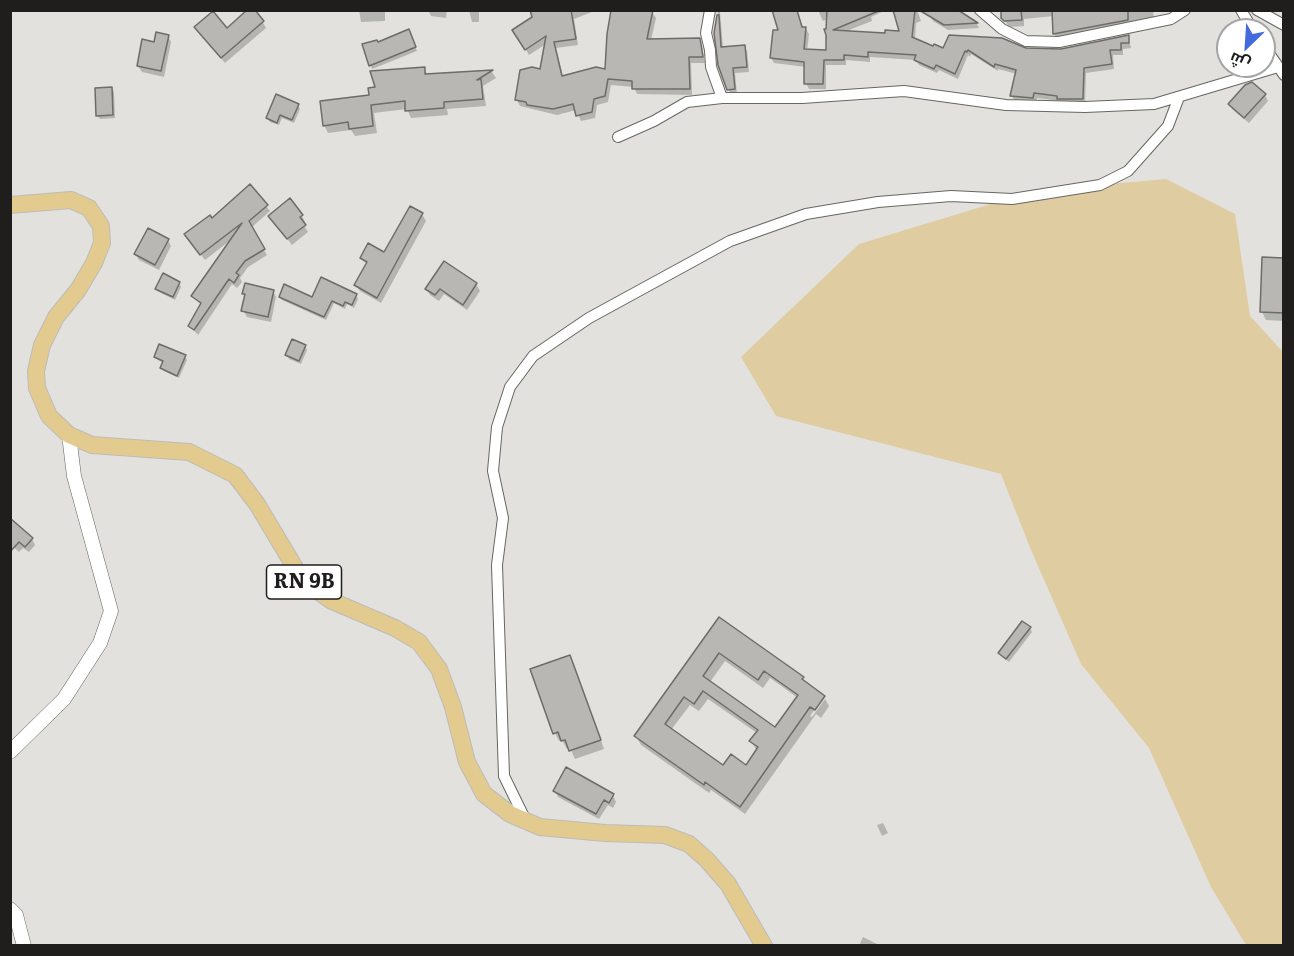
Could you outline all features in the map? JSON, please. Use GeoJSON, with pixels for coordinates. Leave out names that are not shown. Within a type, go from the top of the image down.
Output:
{"type":"FeatureCollection","features":[{"type":"Feature","properties":{"kind":"main road","name":"RN 9B"},"geometry":{"type":"LineString","coordinates":[[10,205],[71,200],[89,208],[101,226],[102,243],[94,263],[78,290],[56,317],[42,345],[36,371],[37,388],[49,416],[69,435],[92,446],[189,452],[235,475],[257,504],[303,581],[332,601],[395,628],[419,642],[438,669],[453,707],[467,762],[484,794],[510,814],[540,826],[605,833],[665,835],[689,844],[728,884],[764,945]]}},
{"type":"Feature","properties":{"kind":"street"},"geometry":{"type":"LineString","coordinates":[[710,10],[706,33],[711,67],[722,98]]}},
{"type":"Feature","properties":{"kind":"street"},"geometry":{"type":"LineString","coordinates":[[980,10],[1002,29],[1026,41],[1059,42],[1171,19],[1185,10]]}},
{"type":"Feature","properties":{"kind":"street"},"geometry":{"type":"LineString","coordinates":[[1257,10],[1284,25]]}},
{"type":"Feature","properties":{"kind":"street"},"geometry":{"type":"LineString","coordinates":[[618,137],[654,121],[687,102],[722,98],[802,98],[904,91],[1006,105],[1085,107],[1154,104],[1281,71]]}},
{"type":"Feature","properties":{"kind":"street"},"geometry":{"type":"LineString","coordinates":[[526,821],[504,776],[497,566],[503,518],[493,471],[497,427],[510,387],[532,356],[590,318],[730,241],[806,214],[878,202],[951,196],[1012,199],[1100,185],[1128,171],[1168,126],[1179,97]]}},
{"type":"Feature","properties":{"kind":"street"},"geometry":{"type":"LineString","coordinates":[[10,752],[64,699],[100,644],[111,611],[74,476],[69,435]]}},
{"type":"Feature","properties":{"kind":"street"},"geometry":{"type":"LineString","coordinates":[[10,909],[16,915],[24,945]]}},
{"type":"Feature","properties":{"kind":"shaded area"},"geometry":{"type":"Polygon","coordinates":[[[1166,179],[1235,214],[1250,316],[1283,352],[1283,945],[1246,945],[1211,887],[1149,748],[1081,664],[1031,550],[1001,474],[776,416],[741,357],[859,244],[1034,191],[1166,179]]]}},
{"type":"Feature","properties":{"kind":"building"},"geometry":{"type":"Polygon","coordinates":[[[247,10],[255,10],[264,21],[221,58],[194,27],[213,11],[227,28],[247,10]]]}},
{"type":"Feature","properties":{"kind":"building"},"geometry":{"type":"Polygon","coordinates":[[[530,10],[571,10],[576,39],[554,42],[562,76],[596,67],[605,69],[611,10],[653,10],[647,39],[700,38],[703,57],[689,57],[690,89],[632,89],[632,81],[608,79],[605,96],[594,99],[592,112],[576,116],[573,104],[553,109],[527,105],[526,102],[515,100],[520,70],[532,67],[540,69],[546,36],[525,50],[512,30],[532,17],[530,10]]]}},
{"type":"Feature","properties":{"kind":"building"},"geometry":{"type":"Polygon","coordinates":[[[772,10],[797,10],[802,27],[806,27],[804,49],[826,50],[824,29],[826,29],[827,10],[881,10],[833,30],[885,33],[885,30],[899,31],[893,10],[915,10],[912,37],[943,48],[949,35],[1002,38],[1026,48],[1061,49],[1129,35],[1129,43],[1121,43],[1121,50],[1110,50],[1112,64],[1084,68],[1083,99],[1057,99],[1057,96],[1034,93],[1033,98],[1010,96],[1016,70],[995,64],[994,67],[968,50],[965,51],[955,74],[936,65],[934,69],[914,60],[916,55],[868,52],[868,57],[844,55],[844,60],[824,60],[823,84],[804,84],[804,62],[770,58],[773,30],[778,30],[772,10]]]}},
{"type":"Feature","properties":{"kind":"building"},"geometry":{"type":"Polygon","coordinates":[[[919,10],[958,10],[978,23],[944,25],[919,10]]]}},
{"type":"Feature","properties":{"kind":"building"},"geometry":{"type":"Polygon","coordinates":[[[1001,10],[1021,10],[1022,20],[1004,21],[1001,18],[1001,10]]]}},
{"type":"Feature","properties":{"kind":"building"},"geometry":{"type":"Polygon","coordinates":[[[1052,10],[1128,10],[1128,20],[1053,34],[1052,10]]]}},
{"type":"Feature","properties":{"kind":"building"},"geometry":{"type":"Polygon","coordinates":[[[717,15],[719,15],[721,47],[745,45],[747,67],[733,68],[735,89],[727,90],[718,65],[714,33],[717,15]]]}},
{"type":"Feature","properties":{"kind":"building"},"geometry":{"type":"Polygon","coordinates":[[[409,29],[416,47],[369,66],[362,44],[377,40],[378,42],[409,29]]]}},
{"type":"Feature","properties":{"kind":"building"},"geometry":{"type":"Polygon","coordinates":[[[156,32],[169,35],[161,71],[137,66],[142,39],[154,42],[156,32]]]}},
{"type":"Feature","properties":{"kind":"building"},"geometry":{"type":"Polygon","coordinates":[[[425,67],[425,74],[493,70],[477,80],[481,79],[483,99],[444,102],[444,108],[405,111],[405,101],[371,105],[373,126],[349,129],[348,122],[323,126],[320,101],[369,95],[368,88],[375,87],[370,71],[425,67]]]}},
{"type":"Feature","properties":{"kind":"building"},"geometry":{"type":"Polygon","coordinates":[[[1252,82],[1266,94],[1244,118],[1228,104],[1245,85],[1252,82]]]}},
{"type":"Feature","properties":{"kind":"building"},"geometry":{"type":"Polygon","coordinates":[[[112,87],[113,115],[96,116],[95,88],[112,87]]]}},
{"type":"Feature","properties":{"kind":"building"},"geometry":{"type":"Polygon","coordinates":[[[276,94],[299,104],[292,120],[280,115],[277,123],[266,118],[276,94]]]}},
{"type":"Feature","properties":{"kind":"building"},"geometry":{"type":"Polygon","coordinates":[[[250,184],[268,205],[249,221],[265,249],[245,261],[236,273],[239,275],[234,283],[229,279],[194,330],[188,326],[201,303],[191,296],[242,223],[200,255],[184,234],[210,215],[212,218],[250,184]]]}},
{"type":"Feature","properties":{"kind":"building"},"geometry":{"type":"Polygon","coordinates":[[[290,198],[303,215],[300,217],[306,225],[287,239],[268,216],[290,198]]]}},
{"type":"Feature","properties":{"kind":"building"},"geometry":{"type":"Polygon","coordinates":[[[410,206],[423,213],[377,298],[354,285],[367,262],[360,258],[368,243],[384,252],[410,206]]]}},
{"type":"Feature","properties":{"kind":"building"},"geometry":{"type":"Polygon","coordinates":[[[148,228],[169,239],[155,265],[134,254],[148,228]]]}},
{"type":"Feature","properties":{"kind":"building"},"geometry":{"type":"Polygon","coordinates":[[[1262,257],[1284,258],[1284,313],[1260,312],[1262,257]]]}},
{"type":"Feature","properties":{"kind":"building"},"geometry":{"type":"Polygon","coordinates":[[[444,261],[477,283],[463,305],[440,289],[435,295],[425,289],[444,261]]]}},
{"type":"Feature","properties":{"kind":"building"},"geometry":{"type":"Polygon","coordinates":[[[163,273],[180,282],[173,297],[155,289],[163,273]]]}},
{"type":"Feature","properties":{"kind":"building"},"geometry":{"type":"Polygon","coordinates":[[[321,277],[357,294],[352,305],[345,302],[343,306],[332,301],[324,317],[279,297],[284,284],[312,297],[321,277]]]}},
{"type":"Feature","properties":{"kind":"building"},"geometry":{"type":"Polygon","coordinates":[[[245,283],[274,290],[268,317],[241,311],[245,283]]]}},
{"type":"Feature","properties":{"kind":"building"},"geometry":{"type":"Polygon","coordinates":[[[292,339],[306,345],[299,361],[285,355],[292,339]]]}},
{"type":"Feature","properties":{"kind":"building"},"geometry":{"type":"Polygon","coordinates":[[[159,344],[186,355],[177,376],[160,368],[163,361],[154,357],[159,344]]]}},
{"type":"Feature","properties":{"kind":"building"},"geometry":{"type":"Polygon","coordinates":[[[10,518],[33,538],[25,547],[19,542],[10,552],[10,518]]]}},
{"type":"Feature","properties":{"kind":"building"},"geometry":{"type":"Polygon","coordinates":[[[719,617],[804,677],[802,679],[825,696],[815,710],[810,707],[740,807],[634,736],[719,617]],[[719,653],[703,676],[775,727],[798,695],[764,671],[758,680],[719,653]],[[703,691],[694,704],[684,697],[665,724],[723,765],[731,754],[746,765],[758,747],[749,741],[758,730],[703,691]]]}},
{"type":"Feature","properties":{"kind":"building"},"geometry":{"type":"Polygon","coordinates":[[[1022,621],[1031,627],[1006,659],[998,653],[1022,621]]]}},
{"type":"Feature","properties":{"kind":"building"},"geometry":{"type":"Polygon","coordinates":[[[570,655],[601,740],[569,751],[565,740],[561,741],[558,732],[553,734],[530,669],[570,655]]]}},
{"type":"Feature","properties":{"kind":"building"},"geometry":{"type":"Polygon","coordinates":[[[566,767],[614,794],[609,803],[604,800],[596,814],[553,791],[566,767]]]}}]}
